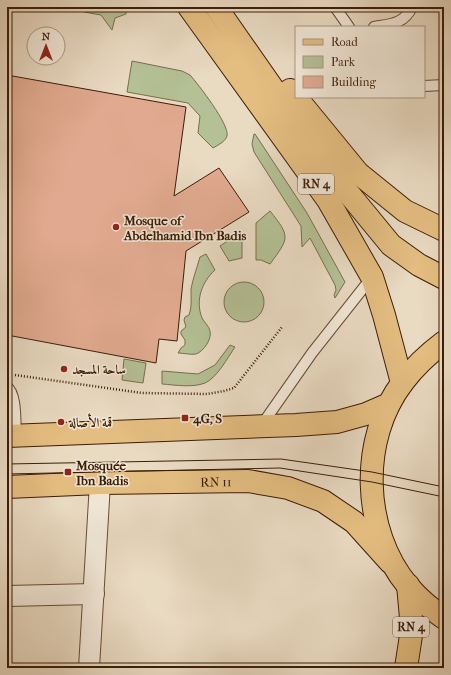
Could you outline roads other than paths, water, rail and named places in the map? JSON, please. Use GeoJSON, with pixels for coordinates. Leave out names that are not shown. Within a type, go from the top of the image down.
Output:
{"type":"FeatureCollection","features":[{"type":"Feature","properties":{"kind":"main road","name":"RN 4"},"geometry":{"type":"LineString","coordinates":[[189,7],[328,200],[372,277],[402,383]]}},
{"type":"Feature","properties":{"kind":"main road","name":"RN 4"},"geometry":{"type":"LineString","coordinates":[[216,7],[331,172],[391,245],[419,265],[444,278]]}},
{"type":"Feature","properties":{"kind":"main road"},"geometry":{"type":"LineString","coordinates":[[223,7],[295,96]]}},
{"type":"Feature","properties":{"kind":"main road"},"geometry":{"type":"LineString","coordinates":[[297,98],[358,173],[405,211],[444,230]]}},
{"type":"Feature","properties":{"kind":"main road"},"geometry":{"type":"LineString","coordinates":[[444,342],[423,359],[402,383],[389,404],[374,446],[372,460],[373,507],[381,538],[395,567],[408,585],[430,608],[444,618]]}},
{"type":"Feature","properties":{"kind":"main road"},"geometry":{"type":"LineString","coordinates":[[11,436],[337,422],[366,414],[389,404]]}},
{"type":"Feature","properties":{"kind":"main road","name":"RN 11"},"geometry":{"type":"LineString","coordinates":[[7,487],[100,483],[248,481],[288,488],[323,501],[354,522],[395,567]]}},
{"type":"Feature","properties":{"kind":"main road","name":"RN 4"},"geometry":{"type":"LineString","coordinates":[[406,668],[412,629],[408,585]]}},
{"type":"Feature","properties":{"kind":"street"},"geometry":{"type":"LineString","coordinates":[[89,668],[100,483]]}},
{"type":"Feature","properties":{"kind":"street"},"geometry":{"type":"LineString","coordinates":[[7,596],[94,594]]}},
{"type":"Feature","properties":{"kind":"lane"},"geometry":{"type":"LineString","coordinates":[[335,7],[348,26]]}},
{"type":"Feature","properties":{"kind":"lane"},"geometry":{"type":"LineString","coordinates":[[380,26],[397,23],[408,15],[412,7]]}},
{"type":"Feature","properties":{"kind":"lane"},"geometry":{"type":"LineString","coordinates":[[425,86],[444,85]]}},
{"type":"Feature","properties":{"kind":"lane"},"geometry":{"type":"LineString","coordinates":[[261,426],[312,353],[372,277]]}},
{"type":"Feature","properties":{"kind":"lane"},"geometry":{"type":"LineString","coordinates":[[7,387],[11,390],[14,396],[11,436]]}},
{"type":"Feature","properties":{"kind":"tram line"},"geometry":{"type":"LineString","coordinates":[[7,464],[281,459],[372,472],[444,487]]}},
{"type":"Feature","properties":{"kind":"tram line"},"geometry":{"type":"LineString","coordinates":[[7,474],[280,468],[372,482],[444,497]]}},
{"type":"Feature","properties":{"kind":"place","name":"Mosque of Abdelhamid Ibn Badis"},"geometry":{"type":"Point","coordinates":[116,227]}},
{"type":"Feature","properties":{"kind":"place","name":"ساحة المسجد"},"geometry":{"type":"Point","coordinates":[64,369]}},
{"type":"Feature","properties":{"kind":"place","name":"4G, S"},"geometry":{"type":"Point","coordinates":[185,418]}},
{"type":"Feature","properties":{"kind":"place","name":"قمة الأصالة"},"geometry":{"type":"Point","coordinates":[61,422]}},
{"type":"Feature","properties":{"kind":"place","name":"Mosquée Ibn Badis"},"geometry":{"type":"Point","coordinates":[68,472]}}]}
